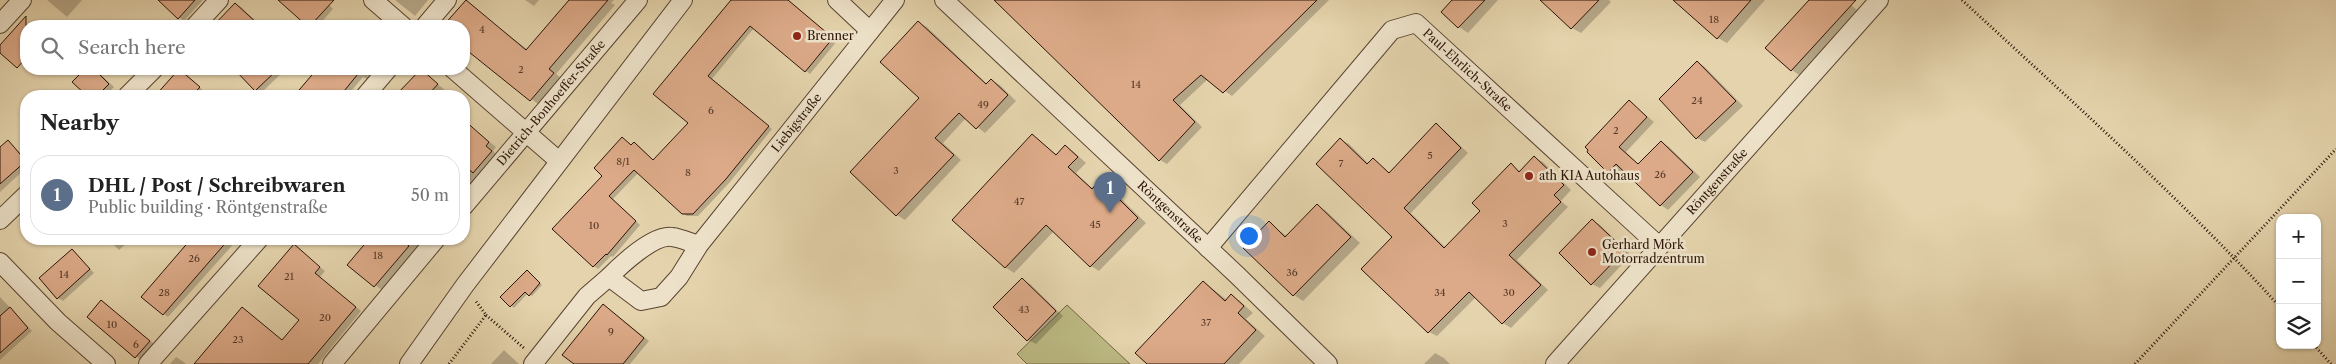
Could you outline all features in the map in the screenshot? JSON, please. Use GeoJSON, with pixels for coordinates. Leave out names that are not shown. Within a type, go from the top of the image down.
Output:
{"type":"FeatureCollection","features":[{"type":"Feature","properties":{"kind":"street"},"geometry":{"type":"LineString","coordinates":[[0,24],[22,0]]}},
{"type":"Feature","properties":{"kind":"street"},"geometry":{"type":"LineString","coordinates":[[200,20],[219,0]]}},
{"type":"Feature","properties":{"kind":"street"},"geometry":{"type":"LineString","coordinates":[[373,0],[397,20]]}},
{"type":"Feature","properties":{"kind":"street"},"geometry":{"type":"LineString","coordinates":[[430,20],[447,0]]}},
{"type":"Feature","properties":{"kind":"street","name":"Dietrich-Bonhoeffer-Straße"},"geometry":{"type":"LineString","coordinates":[[470,199],[638,0]]}},
{"type":"Feature","properties":{"kind":"street"},"geometry":{"type":"LineString","coordinates":[[410,364],[465,285],[683,0]]}},
{"type":"Feature","properties":{"kind":"street"},"geometry":{"type":"LineString","coordinates":[[837,0],[870,31]]}},
{"type":"Feature","properties":{"kind":"street","name":"Röntgenstraße"},"geometry":{"type":"LineString","coordinates":[[944,0],[1208,248],[1328,364]]}},
{"type":"Feature","properties":{"kind":"street","name":"Röntgenstraße"},"geometry":{"type":"LineString","coordinates":[[1555,364],[1879,0]]}},
{"type":"Feature","properties":{"kind":"street","name":"Liebigstraße"},"geometry":{"type":"LineString","coordinates":[[609,277],[641,301],[661,298],[680,277],[699,245],[870,31],[889,2]]}},
{"type":"Feature","properties":{"kind":"street","name":"Paul-Ehrlich-Straße"},"geometry":{"type":"LineString","coordinates":[[1208,248],[1392,30],[1416,23],[1659,246]]}},
{"type":"Feature","properties":{"kind":"street"},"geometry":{"type":"LineString","coordinates":[[133,90],[148,75]]}},
{"type":"Feature","properties":{"kind":"street"},"geometry":{"type":"LineString","coordinates":[[370,90],[383,75]]}},
{"type":"Feature","properties":{"kind":"street"},"geometry":{"type":"LineString","coordinates":[[459,75],[559,161]]}},
{"type":"Feature","properties":{"kind":"street"},"geometry":{"type":"LineString","coordinates":[[0,220],[20,201]]}},
{"type":"Feature","properties":{"kind":"street"},"geometry":{"type":"LineString","coordinates":[[534,361],[587,296],[624,262],[647,246],[670,236],[699,245]]}},
{"type":"Feature","properties":{"kind":"street"},"geometry":{"type":"LineString","coordinates":[[148,364],[254,245]]}},
{"type":"Feature","properties":{"kind":"street"},"geometry":{"type":"LineString","coordinates":[[332,364],[431,245]]}},
{"type":"Feature","properties":{"kind":"street"},"geometry":{"type":"LineString","coordinates":[[0,262],[58,322],[106,364]]}},
{"type":"Feature","properties":{"kind":"path"},"geometry":{"type":"LineString","coordinates":[[1962,0],[2088,116],[2235,257],[2277,304]]}},
{"type":"Feature","properties":{"kind":"path"},"geometry":{"type":"LineString","coordinates":[[2134,364],[2336,149]]}},
{"type":"Feature","properties":{"kind":"path"},"geometry":{"type":"LineString","coordinates":[[465,285],[486,315],[534,361]]}},
{"type":"Feature","properties":{"kind":"path"},"geometry":{"type":"LineString","coordinates":[[449,364],[486,315]]}},
{"type":"Feature","properties":{"kind":"path"},"geometry":{"type":"LineString","coordinates":[[2318,349],[2331,364]]}},
{"type":"Feature","properties":{"kind":"shaded area"},"geometry":{"type":"Polygon","coordinates":[[[1067,305],[1130,364],[1027,364],[1017,354],[1067,305]]]}},
{"type":"Feature","properties":{"kind":"building"},"geometry":{"type":"Polygon","coordinates":[[[158,0],[195,0],[178,19],[158,0]]]}},
{"type":"Feature","properties":{"kind":"building"},"geometry":{"type":"Polygon","coordinates":[[[278,0],[334,0],[316,20],[300,20],[278,0]]]}},
{"type":"Feature","properties":{"kind":"building"},"geometry":{"type":"Polygon","coordinates":[[[466,0],[526,50],[569,0],[608,0],[549,69],[554,73],[530,101],[470,53],[470,20],[448,20],[466,0]]]}},
{"type":"Feature","properties":{"kind":"building"},"geometry":{"type":"Polygon","coordinates":[[[731,0],[788,0],[833,38],[805,72],[750,26],[708,76],[769,126],[726,179],[693,214],[682,214],[634,170],[609,196],[636,221],[607,255],[593,267],[552,229],[602,176],[594,168],[622,137],[631,145],[634,142],[653,160],[688,123],[653,94],[731,0]]]}},
{"type":"Feature","properties":{"kind":"building"},"geometry":{"type":"Polygon","coordinates":[[[994,0],[1317,0],[1223,93],[1201,75],[1173,100],[1195,122],[1159,161],[994,0]]]}},
{"type":"Feature","properties":{"kind":"building"},"geometry":{"type":"Polygon","coordinates":[[[1452,0],[1485,0],[1458,28],[1441,12],[1452,0]]]}},
{"type":"Feature","properties":{"kind":"building"},"geometry":{"type":"Polygon","coordinates":[[[1540,0],[1599,0],[1571,29],[1540,0]]]}},
{"type":"Feature","properties":{"kind":"building"},"geometry":{"type":"Polygon","coordinates":[[[1673,0],[1751,0],[1717,39],[1673,0]]]}},
{"type":"Feature","properties":{"kind":"building"},"geometry":{"type":"Polygon","coordinates":[[[1809,0],[1856,0],[1791,71],[1765,48],[1809,0]]]}},
{"type":"Feature","properties":{"kind":"building"},"geometry":{"type":"Polygon","coordinates":[[[235,3],[253,20],[219,20],[235,3]]]}},
{"type":"Feature","properties":{"kind":"building"},"geometry":{"type":"Polygon","coordinates":[[[918,21],[986,84],[991,79],[1008,95],[976,129],[959,113],[935,138],[954,155],[896,216],[850,172],[919,98],[880,62],[918,21]]]}},
{"type":"Feature","properties":{"kind":"building"},"geometry":{"type":"Polygon","coordinates":[[[20,23],[20,65],[17,68],[0,53],[0,45],[20,23]]]}},
{"type":"Feature","properties":{"kind":"building"},"geometry":{"type":"Polygon","coordinates":[[[1697,61],[1736,101],[1696,139],[1659,99],[1697,61]]]}},
{"type":"Feature","properties":{"kind":"building"},"geometry":{"type":"Polygon","coordinates":[[[79,75],[100,75],[109,84],[103,90],[81,90],[72,82],[79,75]]]}},
{"type":"Feature","properties":{"kind":"building"},"geometry":{"type":"Polygon","coordinates":[[[174,75],[186,75],[200,87],[197,90],[160,90],[174,75]]]}},
{"type":"Feature","properties":{"kind":"building"},"geometry":{"type":"Polygon","coordinates":[[[240,75],[272,75],[256,90],[240,75]]]}},
{"type":"Feature","properties":{"kind":"building"},"geometry":{"type":"Polygon","coordinates":[[[312,75],[357,75],[345,90],[299,90],[312,75]]]}},
{"type":"Feature","properties":{"kind":"building"},"geometry":{"type":"Polygon","coordinates":[[[415,75],[428,75],[438,84],[432,90],[401,90],[415,75]]]}},
{"type":"Feature","properties":{"kind":"building"},"geometry":{"type":"Polygon","coordinates":[[[1629,100],[1647,117],[1619,147],[1638,164],[1661,141],[1693,172],[1660,206],[1616,164],[1608,173],[1587,152],[1588,150],[1585,147],[1629,100]]]}},
{"type":"Feature","properties":{"kind":"building"},"geometry":{"type":"Polygon","coordinates":[[[1436,123],[1461,148],[1404,208],[1444,248],[1480,211],[1472,203],[1511,163],[1519,172],[1534,156],[1564,185],[1554,195],[1561,202],[1509,255],[1541,285],[1502,324],[1469,292],[1428,333],[1361,269],[1392,237],[1316,164],[1340,138],[1367,164],[1373,158],[1389,173],[1436,123]]]}},
{"type":"Feature","properties":{"kind":"building"},"geometry":{"type":"Polygon","coordinates":[[[470,125],[489,142],[486,146],[492,151],[473,173],[470,170],[470,125]]]}},
{"type":"Feature","properties":{"kind":"building"},"geometry":{"type":"Polygon","coordinates":[[[1032,134],[1056,155],[1065,145],[1078,157],[1068,167],[1092,189],[1100,180],[1138,218],[1090,267],[1046,225],[1005,268],[952,220],[1032,134]]]}},
{"type":"Feature","properties":{"kind":"building"},"geometry":{"type":"Polygon","coordinates":[[[8,140],[20,154],[20,166],[0,184],[0,147],[8,140]]]}},
{"type":"Feature","properties":{"kind":"building"},"geometry":{"type":"Polygon","coordinates":[[[1317,204],[1351,237],[1293,296],[1243,248],[1269,221],[1285,237],[1317,204]]]}},
{"type":"Feature","properties":{"kind":"building","name":"Gerhard Mörk Motorradzentrum"},"geometry":{"type":"Polygon","coordinates":[[[1592,219],[1625,250],[1591,285],[1559,253],[1592,219]]]}},
{"type":"Feature","properties":{"kind":"building"},"geometry":{"type":"Polygon","coordinates":[[[186,245],[224,245],[163,315],[141,297],[186,245]]]}},
{"type":"Feature","properties":{"kind":"building"},"geometry":{"type":"Polygon","coordinates":[[[295,245],[320,267],[315,273],[356,307],[308,364],[194,364],[242,307],[282,340],[299,320],[258,286],[295,245]]]}},
{"type":"Feature","properties":{"kind":"building"},"geometry":{"type":"Polygon","coordinates":[[[364,245],[409,246],[374,287],[347,265],[364,245]]]}},
{"type":"Feature","properties":{"kind":"building"},"geometry":{"type":"Polygon","coordinates":[[[72,249],[90,269],[57,299],[39,278],[72,249]]]}},
{"type":"Feature","properties":{"kind":"building"},"geometry":{"type":"Polygon","coordinates":[[[527,270],[540,283],[529,296],[525,292],[510,307],[500,297],[527,270]]]}},
{"type":"Feature","properties":{"kind":"building"},"geometry":{"type":"Polygon","coordinates":[[[1022,278],[1056,311],[1027,341],[993,307],[1022,278]]]}},
{"type":"Feature","properties":{"kind":"building"},"geometry":{"type":"Polygon","coordinates":[[[1203,281],[1225,301],[1231,294],[1244,306],[1238,313],[1256,330],[1224,364],[1147,364],[1135,353],[1203,281]]]}},
{"type":"Feature","properties":{"kind":"building"},"geometry":{"type":"Polygon","coordinates":[[[101,300],[150,341],[135,358],[87,317],[101,300]]]}},
{"type":"Feature","properties":{"kind":"building"},"geometry":{"type":"Polygon","coordinates":[[[603,304],[644,338],[623,364],[574,364],[562,355],[603,304]]]}},
{"type":"Feature","properties":{"kind":"building"},"geometry":{"type":"Polygon","coordinates":[[[10,307],[28,328],[0,353],[0,316],[10,307]]]}},
{"type":"Feature","properties":{"kind":"place","name":"Brenner"},"geometry":{"type":"Point","coordinates":[797,36]}},
{"type":"Feature","properties":{"kind":"place","name":"ath KIA Autohaus"},"geometry":{"type":"Point","coordinates":[1529,176]}},
{"type":"Feature","properties":{"kind":"place","name":"DHL / Post / Schreibwaren"},"geometry":{"type":"Point","coordinates":[1110,213]}},
{"type":"Feature","properties":{"kind":"place","name":"Gerhard Mörk Motorradzentrum"},"geometry":{"type":"Point","coordinates":[1592,252]}}]}
